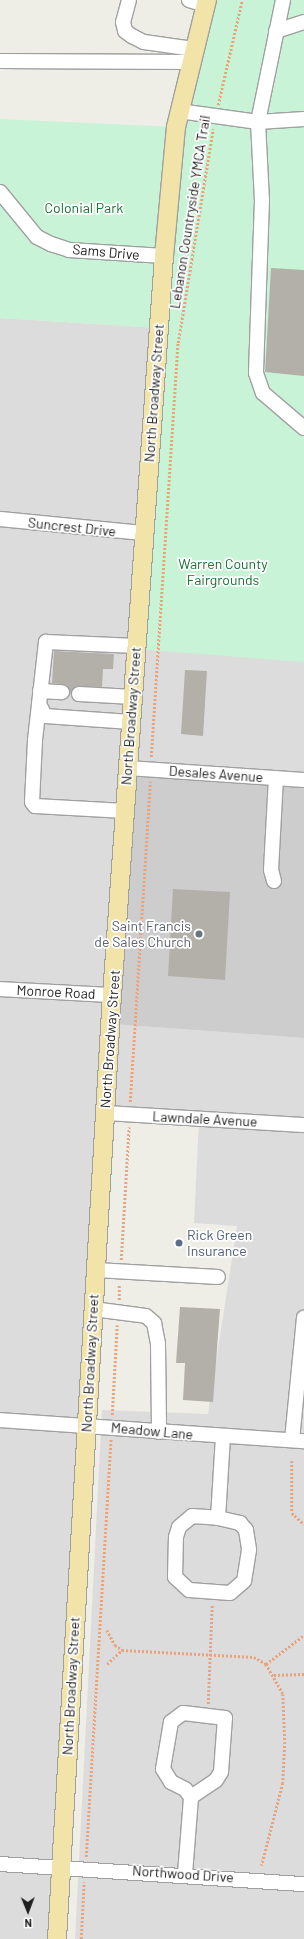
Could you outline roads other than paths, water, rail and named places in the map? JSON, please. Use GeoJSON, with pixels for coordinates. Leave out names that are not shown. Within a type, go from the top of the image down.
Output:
{"type":"FeatureCollection","features":[{"type":"Feature","properties":{"kind":"main road","name":"North Broadway Street"},"geometry":{"type":"LineString","coordinates":[[57,1939],[112,995],[164,256],[179,111],[192,55],[200,2]]}},
{"type":"Feature","properties":{"kind":"street"},"geometry":{"type":"LineString","coordinates":[[129,0],[122,22],[125,31],[144,42],[192,55]]}},
{"type":"Feature","properties":{"kind":"street"},"geometry":{"type":"LineString","coordinates":[[282,0],[258,122],[262,200],[256,372],[264,393],[304,428]]}},
{"type":"Feature","properties":{"kind":"street"},"geometry":{"type":"LineString","coordinates":[[276,31],[304,22]]}},
{"type":"Feature","properties":{"kind":"street"},"geometry":{"type":"LineString","coordinates":[[0,61],[192,55]]}},
{"type":"Feature","properties":{"kind":"street"},"geometry":{"type":"LineString","coordinates":[[179,111],[258,122],[304,119]]}},
{"type":"Feature","properties":{"kind":"street","name":"Sams Drive"},"geometry":{"type":"LineString","coordinates":[[0,192],[37,237],[50,244],[69,250],[164,256]]}},
{"type":"Feature","properties":{"kind":"street","name":"Suncrest Drive"},"geometry":{"type":"LineString","coordinates":[[0,519],[144,533]]}},
{"type":"Feature","properties":{"kind":"street"},"geometry":{"type":"LineString","coordinates":[[125,811],[43,808],[32,802],[44,644],[47,642],[136,646]]}},
{"type":"Feature","properties":{"kind":"street"},"geometry":{"type":"LineString","coordinates":[[40,698],[62,692]]}},
{"type":"Feature","properties":{"kind":"street"},"geometry":{"type":"LineString","coordinates":[[79,694],[133,697]]}},
{"type":"Feature","properties":{"kind":"street"},"geometry":{"type":"LineString","coordinates":[[40,698],[45,716],[131,722]]}},
{"type":"Feature","properties":{"kind":"street","name":"Desales Avenue"},"geometry":{"type":"LineString","coordinates":[[128,768],[304,780]]}},
{"type":"Feature","properties":{"kind":"street"},"geometry":{"type":"LineString","coordinates":[[274,881],[271,870],[276,778]]}},
{"type":"Feature","properties":{"kind":"street","name":"Monroe Road"},"geometry":{"type":"LineString","coordinates":[[0,989],[112,995]]}},
{"type":"Feature","properties":{"kind":"street","name":"Lawndale Avenue"},"geometry":{"type":"LineString","coordinates":[[105,1113],[304,1125]]}},
{"type":"Feature","properties":{"kind":"street"},"geometry":{"type":"LineString","coordinates":[[96,1270],[218,1277]]}},
{"type":"Feature","properties":{"kind":"street"},"geometry":{"type":"LineString","coordinates":[[93,1309],[146,1316],[156,1330],[159,1432]]}},
{"type":"Feature","properties":{"kind":"street"},"geometry":{"type":"LineString","coordinates":[[298,1441],[304,1318]]}},
{"type":"Feature","properties":{"kind":"street","name":"Meadow Lane"},"geometry":{"type":"LineString","coordinates":[[0,1420],[222,1437],[298,1441]]}},
{"type":"Feature","properties":{"kind":"street"},"geometry":{"type":"LineString","coordinates":[[218,1518],[222,1437]]}},
{"type":"Feature","properties":{"kind":"street"},"geometry":{"type":"LineString","coordinates":[[192,1516],[218,1518],[240,1523],[246,1530],[249,1550],[247,1571],[238,1588],[230,1593],[213,1594],[194,1591],[180,1585],[175,1578],[173,1557],[176,1537],[185,1520],[192,1516]]}},
{"type":"Feature","properties":{"kind":"street"},"geometry":{"type":"LineString","coordinates":[[183,1713],[207,1714],[225,1718],[222,1768],[216,1780],[191,1797],[167,1778],[164,1768],[167,1732],[171,1722],[183,1713]]}},
{"type":"Feature","properties":{"kind":"street"},"geometry":{"type":"LineString","coordinates":[[185,1874],[191,1797]]}},
{"type":"Feature","properties":{"kind":"street","name":"Northwood Drive"},"geometry":{"type":"LineString","coordinates":[[0,1864],[185,1874],[304,1884]]}},
{"type":"Feature","properties":{"kind":"place","name":"Saint Francis de Sales Church"},"geometry":{"type":"Point","coordinates":[199,934]}},
{"type":"Feature","properties":{"kind":"place","name":"Rick Green Insurance"},"geometry":{"type":"Point","coordinates":[179,1243]}},
{"type":"Feature","properties":{"kind":"park label","name":"Colonial Park"},"geometry":{"type":"Point","coordinates":[84,208]}},
{"type":"Feature","properties":{"kind":"park label","name":"Warren County Fairgrounds"},"geometry":{"type":"Point","coordinates":[223,572]}}]}
